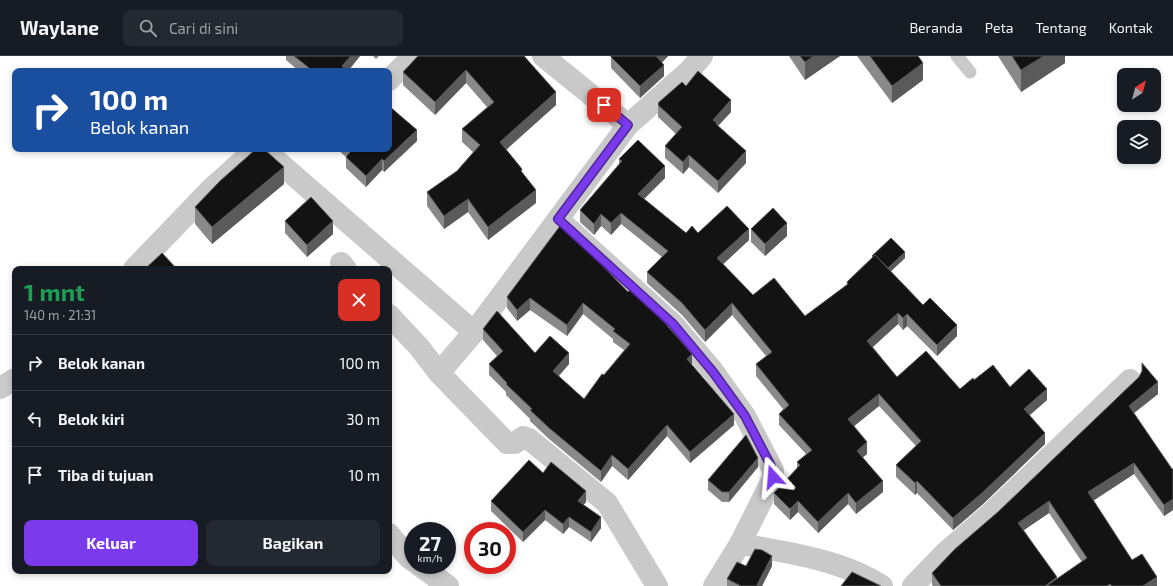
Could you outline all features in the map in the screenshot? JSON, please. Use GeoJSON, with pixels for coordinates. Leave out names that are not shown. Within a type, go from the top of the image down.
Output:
{"type":"FeatureCollection","features":[{"type":"Feature","properties":{"kind":"street"},"geometry":{"type":"LineString","coordinates":[[392,77],[413,56]]}},
{"type":"Feature","properties":{"kind":"street"},"geometry":{"type":"LineString","coordinates":[[543,56],[628,125]]}},
{"type":"Feature","properties":{"kind":"street"},"geometry":{"type":"LineString","coordinates":[[439,373],[474,332],[628,125],[689,71],[702,56]]}},
{"type":"Feature","properties":{"kind":"street"},"geometry":{"type":"LineString","coordinates":[[137,266],[211,189],[254,152]]}},
{"type":"Feature","properties":{"kind":"street"},"geometry":{"type":"LineString","coordinates":[[265,152],[268,153],[474,332]]}},
{"type":"Feature","properties":{"kind":"street"},"geometry":{"type":"LineString","coordinates":[[558,219],[673,324],[713,372],[745,416],[771,466],[773,477],[740,544],[714,586]]}},
{"type":"Feature","properties":{"kind":"street"},"geometry":{"type":"LineString","coordinates":[[392,318],[439,373],[507,442],[515,443],[523,437],[529,439],[607,503],[657,586]]}},
{"type":"Feature","properties":{"kind":"street"},"geometry":{"type":"LineString","coordinates":[[913,586],[946,552],[990,514],[1130,380]]}},
{"type":"Feature","properties":{"kind":"street"},"geometry":{"type":"LineString","coordinates":[[0,388],[12,381]]}},
{"type":"Feature","properties":{"kind":"street"},"geometry":{"type":"LineString","coordinates":[[392,538],[404,552]]}},
{"type":"Feature","properties":{"kind":"street"},"geometry":{"type":"LineString","coordinates":[[740,544],[797,553],[851,570],[870,578],[882,586]]}},
{"type":"Feature","properties":{"kind":"street"},"geometry":{"type":"LineString","coordinates":[[431,574],[448,586]]}},
{"type":"Feature","properties":{"kind":"lane"},"geometry":{"type":"LineString","coordinates":[[957,56],[970,72]]}},
{"type":"Feature","properties":{"kind":"building"},"geometry":{"type":"Polygon","coordinates":[[[294,56],[351,56],[342,66],[344,68],[309,68],[294,56]]]}},
{"type":"Feature","properties":{"kind":"building"},"geometry":{"type":"Polygon","coordinates":[[[418,56],[524,56],[556,92],[500,142],[522,169],[521,171],[536,190],[488,227],[468,199],[444,216],[427,192],[457,171],[480,145],[462,129],[494,102],[466,70],[435,102],[403,72],[418,56]]]}},
{"type":"Feature","properties":{"kind":"building"},"geometry":{"type":"Polygon","coordinates":[[[611,56],[657,56],[664,65],[640,86],[611,56]]]}},
{"type":"Feature","properties":{"kind":"building"},"geometry":{"type":"Polygon","coordinates":[[[800,56],[814,56],[805,62],[800,56]]]}},
{"type":"Feature","properties":{"kind":"building"},"geometry":{"type":"Polygon","coordinates":[[[870,56],[918,56],[923,63],[892,86],[870,56]]]}},
{"type":"Feature","properties":{"kind":"building"},"geometry":{"type":"Polygon","coordinates":[[[1012,56],[1044,56],[1021,70],[1012,56]]]}},
{"type":"Feature","properties":{"kind":"building"},"geometry":{"type":"Polygon","coordinates":[[[698,71],[731,100],[713,120],[746,151],[718,181],[689,155],[683,162],[665,146],[682,127],[658,105],[658,103],[682,82],[686,86],[698,71]]]}},
{"type":"Feature","properties":{"kind":"building"},"geometry":{"type":"Polygon","coordinates":[[[392,109],[417,130],[384,161],[382,159],[366,176],[346,157],[350,152],[392,152],[392,109]]]}},
{"type":"Feature","properties":{"kind":"building"},"geometry":{"type":"Polygon","coordinates":[[[638,140],[665,166],[638,194],[686,233],[692,226],[698,233],[727,206],[749,229],[717,258],[753,295],[774,278],[805,316],[848,284],[847,282],[875,255],[923,305],[930,298],[957,325],[937,345],[907,314],[903,318],[898,313],[867,341],[897,377],[926,351],[960,389],[973,378],[974,380],[993,365],[1010,387],[1029,369],[1047,389],[1024,409],[1045,433],[982,493],[953,518],[917,481],[915,483],[896,465],[921,441],[879,394],[848,419],[867,442],[857,451],[883,481],[856,503],[848,493],[818,522],[798,501],[790,509],[774,493],[800,465],[797,462],[812,450],[779,414],[789,405],[756,364],[772,352],[732,303],[705,330],[682,303],[647,272],[668,251],[621,213],[611,223],[601,214],[594,224],[580,210],[622,161],[619,159],[638,140]]]}},
{"type":"Feature","properties":{"kind":"building"},"geometry":{"type":"Polygon","coordinates":[[[253,152],[267,152],[284,167],[212,227],[195,207],[220,181],[253,152]]]}},
{"type":"Feature","properties":{"kind":"building"},"geometry":{"type":"Polygon","coordinates":[[[311,197],[333,221],[307,245],[285,221],[311,197]]]}},
{"type":"Feature","properties":{"kind":"building"},"geometry":{"type":"Polygon","coordinates":[[[773,208],[787,223],[765,244],[751,229],[773,208]]]}},
{"type":"Feature","properties":{"kind":"building"},"geometry":{"type":"Polygon","coordinates":[[[560,226],[599,262],[628,292],[630,290],[664,322],[692,354],[687,359],[734,414],[690,452],[667,425],[628,469],[612,455],[601,471],[549,428],[530,410],[532,409],[506,384],[507,383],[489,364],[503,351],[483,329],[497,311],[535,353],[550,336],[569,353],[553,371],[584,399],[602,374],[604,375],[630,344],[613,331],[615,329],[583,303],[567,325],[530,298],[517,310],[507,297],[560,226]]]}},
{"type":"Feature","properties":{"kind":"building"},"geometry":{"type":"Polygon","coordinates":[[[891,238],[905,252],[888,268],[875,255],[873,257],[872,256],[891,238]]]}},
{"type":"Feature","properties":{"kind":"building"},"geometry":{"type":"Polygon","coordinates":[[[162,253],[174,266],[148,266],[162,253]]]}},
{"type":"Feature","properties":{"kind":"building"},"geometry":{"type":"Polygon","coordinates":[[[1142,363],[1158,382],[1129,406],[1173,469],[1173,499],[1164,505],[1134,463],[1088,492],[1132,560],[1142,554],[1157,577],[1143,586],[1112,586],[1110,584],[1107,586],[1048,586],[1087,558],[1049,501],[1018,523],[1057,577],[1045,586],[941,586],[932,573],[955,549],[999,511],[1139,377],[1142,371],[1142,363]]]}},
{"type":"Feature","properties":{"kind":"building"},"geometry":{"type":"Polygon","coordinates":[[[746,435],[758,458],[729,492],[722,492],[708,480],[746,435]]]}},
{"type":"Feature","properties":{"kind":"building"},"geometry":{"type":"Polygon","coordinates":[[[529,460],[543,473],[551,462],[586,491],[578,501],[601,517],[591,532],[569,517],[563,524],[545,510],[523,532],[516,525],[516,522],[513,522],[491,501],[529,460]]]}},
{"type":"Feature","properties":{"kind":"building"},"geometry":{"type":"Polygon","coordinates":[[[755,549],[762,550],[772,556],[757,585],[758,586],[741,586],[727,579],[737,562],[746,566],[755,549]]]}},
{"type":"Feature","properties":{"kind":"building"},"geometry":{"type":"Polygon","coordinates":[[[852,572],[881,586],[841,586],[852,572]]]}},
{"type":"Feature","properties":{"kind":"route"},"geometry":{"type":"LineString","coordinates":[[604,105],[628,125],[558,219],[673,324],[713,372],[745,416],[773,470],[773,477]]}}]}
